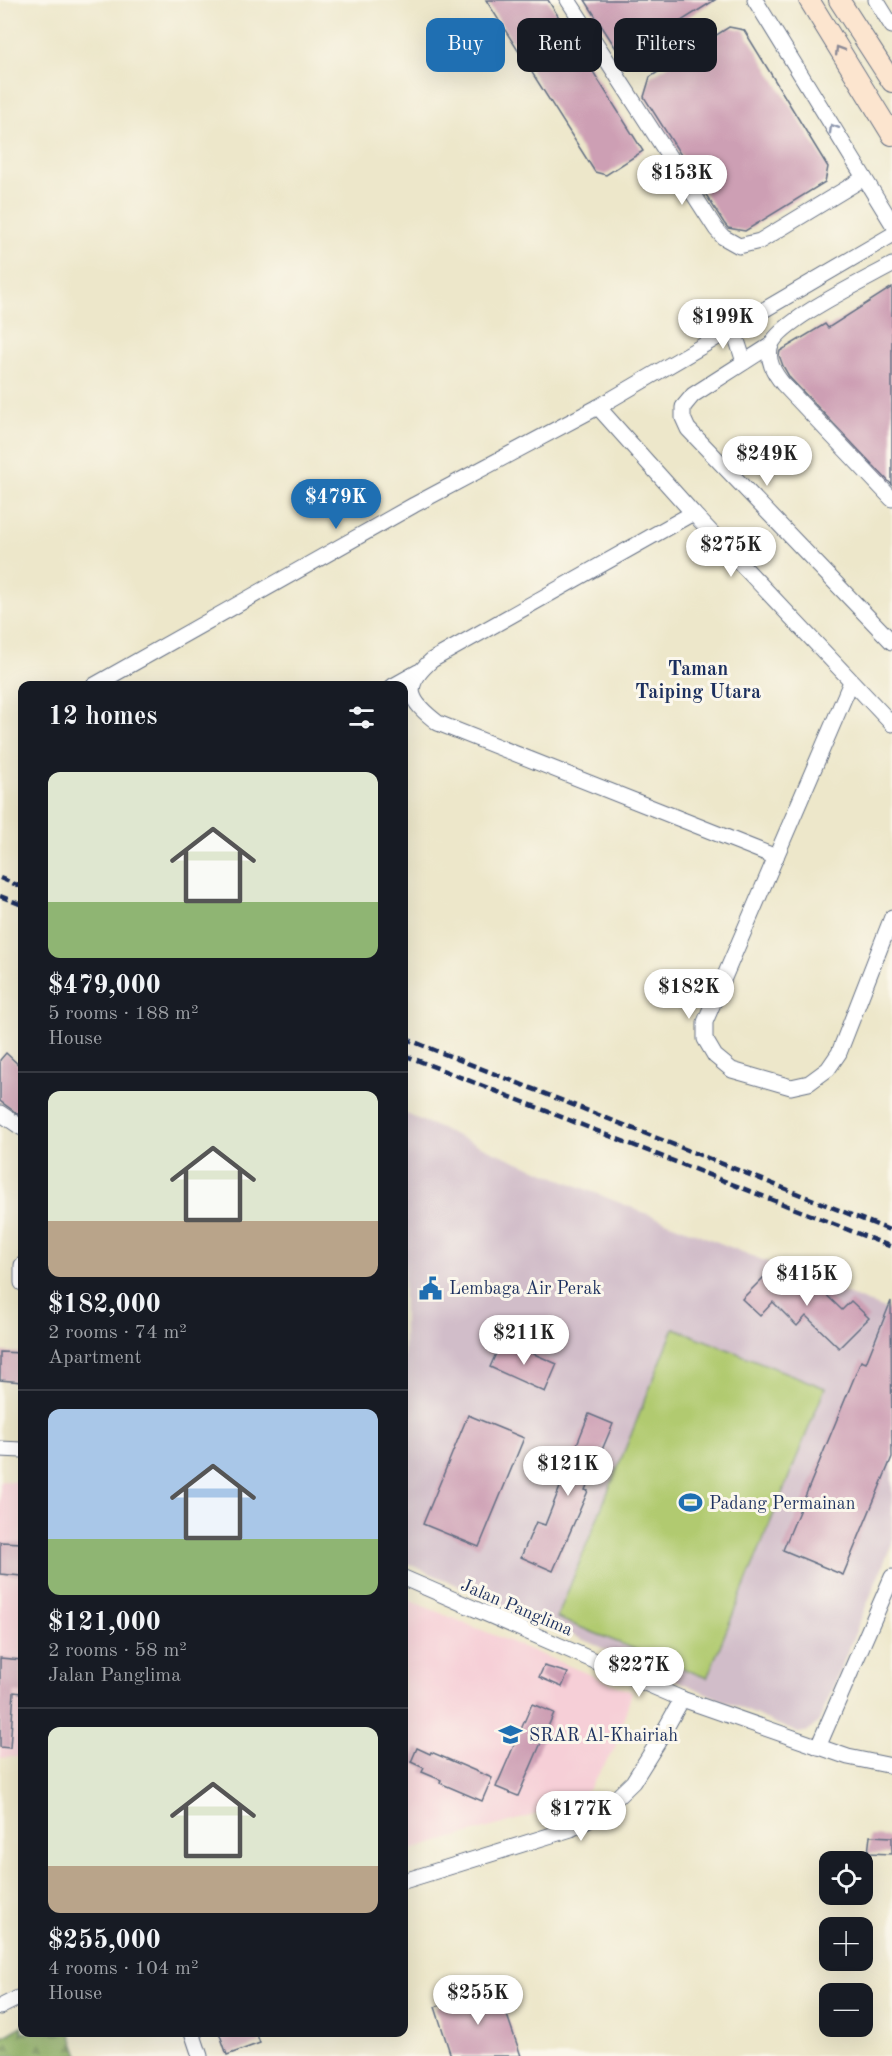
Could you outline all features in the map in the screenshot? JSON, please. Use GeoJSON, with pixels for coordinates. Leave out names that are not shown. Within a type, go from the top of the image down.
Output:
{"type":"FeatureCollection","features":[{"type":"Feature","properties":{"kind":"main road"},"geometry":{"type":"LineString","coordinates":[[809,0],[892,135]]}},
{"type":"Feature","properties":{"kind":"main road"},"geometry":{"type":"LineString","coordinates":[[839,0],[892,82]]}},
{"type":"Feature","properties":{"kind":"street"},"geometry":{"type":"LineString","coordinates":[[568,0],[716,228],[723,237],[731,242],[739,246],[760,241],[864,178]]}},
{"type":"Feature","properties":{"kind":"street"},"geometry":{"type":"LineString","coordinates":[[755,0],[892,223]]}},
{"type":"Feature","properties":{"kind":"street"},"geometry":{"type":"LineString","coordinates":[[876,0],[892,26]]}},
{"type":"Feature","properties":{"kind":"street"},"geometry":{"type":"LineString","coordinates":[[102,681],[404,510],[598,407],[892,235]]}},
{"type":"Feature","properties":{"kind":"street"},"geometry":{"type":"LineString","coordinates":[[892,266],[794,321],[784,328],[771,345],[693,395],[683,407],[683,418],[688,429],[892,642]]}},
{"type":"Feature","properties":{"kind":"street"},"geometry":{"type":"LineString","coordinates":[[733,328],[744,362]]}},
{"type":"Feature","properties":{"kind":"street"},"geometry":{"type":"LineString","coordinates":[[771,345],[770,361],[777,376],[892,499]]}},
{"type":"Feature","properties":{"kind":"street"},"geometry":{"type":"LineString","coordinates":[[598,407],[693,513],[892,724]]}},
{"type":"Feature","properties":{"kind":"street"},"geometry":{"type":"LineString","coordinates":[[402,681],[418,672],[432,660],[693,513]]}},
{"type":"Feature","properties":{"kind":"street"},"geometry":{"type":"LineString","coordinates":[[418,672],[411,687],[415,701],[438,723],[776,857]]}},
{"type":"Feature","properties":{"kind":"street"},"geometry":{"type":"LineString","coordinates":[[851,682],[705,1022],[705,1039],[715,1056],[732,1070],[791,1087],[809,1083],[828,1069],[839,1053],[892,917]]}},
{"type":"Feature","properties":{"kind":"street"},"geometry":{"type":"LineString","coordinates":[[0,1113],[18,1125]]}},
{"type":"Feature","properties":{"kind":"street"},"geometry":{"type":"LineString","coordinates":[[0,1449],[18,1450]]}},
{"type":"Feature","properties":{"kind":"street"},"geometry":{"type":"LineString","coordinates":[[818,1747],[892,1577]]}},
{"type":"Feature","properties":{"kind":"street","name":"Jalan Panglima"},"geometry":{"type":"LineString","coordinates":[[408,1580],[682,1699],[848,1757],[892,1766]]}},
{"type":"Feature","properties":{"kind":"street"},"geometry":{"type":"LineString","coordinates":[[408,1880],[571,1829],[603,1811],[633,1782],[682,1699]]}},
{"type":"Feature","properties":{"kind":"street"},"geometry":{"type":"LineString","coordinates":[[0,2007],[18,1998]]}},
{"type":"Feature","properties":{"kind":"street"},"geometry":{"type":"LineString","coordinates":[[194,2037],[200,2056]]}},
{"type":"Feature","properties":{"kind":"shaded area"},"geometry":{"type":"Polygon","coordinates":[[[408,1115],[513,1160],[892,1312],[892,1543],[819,1721],[809,1731],[798,1733],[408,1564],[408,1115]]]}},
{"type":"Feature","properties":{"kind":"shaded area"},"geometry":{"type":"Polygon","coordinates":[[[0,1481],[18,1482],[18,1756],[0,1758],[0,1481]]]}},
{"type":"Feature","properties":{"kind":"shaded area","name":"SRAR Al-Khairiah"},"geometry":{"type":"Polygon","coordinates":[[[408,1600],[632,1692],[615,1748],[589,1789],[559,1808],[408,1851],[408,1600]]]}},
{"type":"Feature","properties":{"kind":"green space","name":"Padang Permainan"},"geometry":{"type":"Polygon","coordinates":[[[674,1328],[825,1388],[707,1678],[557,1618],[674,1328]]]}},
{"type":"Feature","properties":{"kind":"green space"},"geometry":{"type":"Polygon","coordinates":[[[18,2028],[18,2037],[72,2037],[79,2056],[0,2056],[0,2039],[18,2028]]]}},
{"type":"Feature","properties":{"kind":"building"},"geometry":{"type":"Polygon","coordinates":[[[486,0],[548,0],[559,18],[517,18],[517,49],[505,30],[505,18],[497,18],[486,0]]]}},
{"type":"Feature","properties":{"kind":"building"},"geometry":{"type":"Polygon","coordinates":[[[585,0],[715,0],[686,18],[614,18],[614,45],[602,27],[602,18],[597,18],[585,0]]]}},
{"type":"Feature","properties":{"kind":"building"},"geometry":{"type":"Polygon","coordinates":[[[729,27],[744,30],[828,167],[825,182],[745,231],[728,228],[724,223],[644,97],[650,77],[658,72],[717,72],[717,35],[729,27]]]}},
{"type":"Feature","properties":{"kind":"building"},"geometry":{"type":"Polygon","coordinates":[[[532,72],[593,72],[643,151],[606,175],[595,172],[532,72]]]}},
{"type":"Feature","properties":{"kind":"building"},"geometry":{"type":"Polygon","coordinates":[[[892,287],[892,485],[790,378],[779,355],[780,351],[825,324],[828,328],[892,287]]]}},
{"type":"Feature","properties":{"kind":"building"},"geometry":{"type":"Polygon","coordinates":[[[6,1053],[18,1064],[18,1114],[0,1101],[0,1060],[6,1053]]]}},
{"type":"Feature","properties":{"kind":"building"},"geometry":{"type":"Polygon","coordinates":[[[772,1269],[796,1292],[809,1278],[842,1310],[851,1301],[869,1318],[839,1348],[806,1316],[797,1326],[773,1302],[760,1316],[742,1299],[772,1269]]]}},
{"type":"Feature","properties":{"kind":"building"},"geometry":{"type":"Polygon","coordinates":[[[891,1301],[892,1457],[843,1575],[783,1550],[861,1361],[866,1363],[891,1301]]]}},
{"type":"Feature","properties":{"kind":"building"},"geometry":{"type":"Polygon","coordinates":[[[502,1340],[557,1364],[545,1392],[490,1367],[502,1340]]]}},
{"type":"Feature","properties":{"kind":"building"},"geometry":{"type":"Polygon","coordinates":[[[0,1352],[18,1353],[18,1382],[0,1380],[0,1352]]]}},
{"type":"Feature","properties":{"kind":"building"},"geometry":{"type":"Polygon","coordinates":[[[589,1414],[613,1424],[585,1490],[588,1491],[553,1571],[521,1557],[536,1522],[545,1525],[589,1414]]]}},
{"type":"Feature","properties":{"kind":"building"},"geometry":{"type":"Polygon","coordinates":[[[468,1415],[524,1438],[479,1547],[423,1524],[468,1415]]]}},
{"type":"Feature","properties":{"kind":"building"},"geometry":{"type":"Polygon","coordinates":[[[0,1542],[18,1543],[18,1576],[0,1574],[0,1542]]]}},
{"type":"Feature","properties":{"kind":"building"},"geometry":{"type":"Polygon","coordinates":[[[0,1658],[18,1660],[18,1692],[14,1692],[10,1748],[0,1747],[0,1658]]]}},
{"type":"Feature","properties":{"kind":"building"},"geometry":{"type":"Polygon","coordinates":[[[544,1666],[568,1673],[562,1687],[539,1677],[544,1666]]]}},
{"type":"Feature","properties":{"kind":"building"},"geometry":{"type":"Polygon","coordinates":[[[532,1704],[554,1713],[518,1796],[496,1787],[532,1704]]]}},
{"type":"Feature","properties":{"kind":"building"},"geometry":{"type":"Polygon","coordinates":[[[417,1748],[492,1778],[482,1801],[440,1783],[441,1780],[422,1772],[424,1768],[411,1762],[417,1748]]]}},
{"type":"Feature","properties":{"kind":"building"},"geometry":{"type":"Polygon","coordinates":[[[870,1836],[892,1837],[892,1854],[868,1851],[870,1836]]]}},
{"type":"Feature","properties":{"kind":"building"},"geometry":{"type":"Polygon","coordinates":[[[497,1986],[521,2056],[451,2056],[435,2007],[497,1986]]]}},
{"type":"Feature","properties":{"kind":"building"},"geometry":{"type":"Polygon","coordinates":[[[221,2037],[258,2037],[260,2043],[227,2055],[221,2037]]]}},
{"type":"Feature","properties":{"kind":"railway"},"geometry":{"type":"LineString","coordinates":[[0,878],[18,885]]}},
{"type":"Feature","properties":{"kind":"railway"},"geometry":{"type":"LineString","coordinates":[[0,896],[18,903]]}},
{"type":"Feature","properties":{"kind":"railway"},"geometry":{"type":"LineString","coordinates":[[408,1040],[892,1231]]}},
{"type":"Feature","properties":{"kind":"railway"},"geometry":{"type":"LineString","coordinates":[[408,1057],[892,1247]]}},
{"type":"Feature","properties":{"kind":"place","name":"Lembaga Air Perak"},"geometry":{"type":"Point","coordinates":[431,1288]}},
{"type":"Feature","properties":{"kind":"place","name":"Padang Permainan"},"geometry":{"type":"Point","coordinates":[691,1503]}},
{"type":"Feature","properties":{"kind":"place","name":"SRAR Al-Khairiah"},"geometry":{"type":"Point","coordinates":[511,1735]}},
{"type":"Feature","properties":{"kind":"district","name":"Taman Taiping Utara"},"geometry":{"type":"Point","coordinates":[698,680]}}]}
